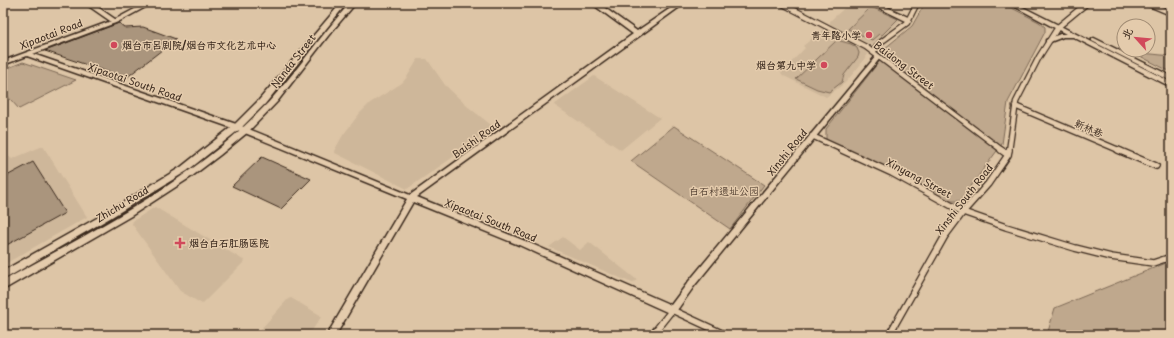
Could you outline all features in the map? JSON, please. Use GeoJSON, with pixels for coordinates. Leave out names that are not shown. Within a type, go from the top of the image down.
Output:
{"type":"FeatureCollection","features":[{"type":"Feature","properties":{"kind":"main road","name":"Nanda Street"},"geometry":{"type":"LineString","coordinates":[[246,130],[271,105],[353,3]]}},
{"type":"Feature","properties":{"kind":"main road","name":"Nanda Street"},"geometry":{"type":"LineString","coordinates":[[237,127],[262,102],[342,5]]}},
{"type":"Feature","properties":{"kind":"main road","name":"Zhichu Road"},"geometry":{"type":"LineString","coordinates":[[3,276],[107,216],[184,169],[237,127]]}},
{"type":"Feature","properties":{"kind":"main road","name":"Zhichu Road"},"geometry":{"type":"LineString","coordinates":[[3,286],[112,223],[191,174],[246,130]]}},
{"type":"Feature","properties":{"kind":"street"},"geometry":{"type":"LineString","coordinates":[[88,3],[114,22]]}},
{"type":"Feature","properties":{"kind":"street","name":"Xipaotai Road"},"geometry":{"type":"LineString","coordinates":[[3,63],[114,22],[150,3]]}},
{"type":"Feature","properties":{"kind":"street"},"geometry":{"type":"LineString","coordinates":[[332,3],[342,5]]}},
{"type":"Feature","properties":{"kind":"street"},"geometry":{"type":"LineString","coordinates":[[594,3],[637,34]]}},
{"type":"Feature","properties":{"kind":"street","name":"Baishi Road"},"geometry":{"type":"LineString","coordinates":[[331,335],[411,198],[682,3]]}},
{"type":"Feature","properties":{"kind":"street","name":"Baidong Street"},"geometry":{"type":"LineString","coordinates":[[781,3],[866,47],[1008,155]]}},
{"type":"Feature","properties":{"kind":"street"},"geometry":{"type":"LineString","coordinates":[[874,3],[908,20]]}},
{"type":"Feature","properties":{"kind":"street","name":"Xinshi Road"},"geometry":{"type":"LineString","coordinates":[[652,335],[692,283],[812,136],[875,55],[881,42],[907,22],[917,3]]}},
{"type":"Feature","properties":{"kind":"street"},"geometry":{"type":"LineString","coordinates":[[1011,3],[1060,25],[1082,39],[1171,85]]}},
{"type":"Feature","properties":{"kind":"street"},"geometry":{"type":"LineString","coordinates":[[1018,3],[1171,79]]}},
{"type":"Feature","properties":{"kind":"street","name":"Xinshi South Road"},"geometry":{"type":"LineString","coordinates":[[889,335],[945,236],[963,212],[988,184],[1008,155],[1016,102],[1048,41],[1060,25],[1087,3]]}},
{"type":"Feature","properties":{"kind":"street"},"geometry":{"type":"LineString","coordinates":[[1147,3],[1171,13]]}},
{"type":"Feature","properties":{"kind":"street"},"geometry":{"type":"LineString","coordinates":[[1048,41],[1062,35],[1082,39]]}},
{"type":"Feature","properties":{"kind":"street","name":"Xipaotai South Road"},"geometry":{"type":"LineString","coordinates":[[27,54],[111,85],[246,130],[522,243],[726,335]]}},
{"type":"Feature","properties":{"kind":"street","name":"新林巷"},"geometry":{"type":"LineString","coordinates":[[1015,106],[1156,166]]}},
{"type":"Feature","properties":{"kind":"street","name":"Xinyang Street"},"geometry":{"type":"LineString","coordinates":[[812,136],[892,173],[963,212],[1074,248],[1111,257],[1153,263],[1171,257]]}},
{"type":"Feature","properties":{"kind":"shaded area","name":"青年路小学"},"geometry":{"type":"Polygon","coordinates":[[[850,3],[867,3],[902,19],[874,46],[830,24],[830,21],[850,3]]]}},
{"type":"Feature","properties":{"kind":"shaded area","name":"烟台第九中学"},"geometry":{"type":"Polygon","coordinates":[[[826,27],[861,46],[867,54],[866,58],[845,83],[826,97],[784,76],[781,73],[805,48],[803,46],[826,27]]]}},
{"type":"Feature","properties":{"kind":"shaded area"},"geometry":{"type":"Polygon","coordinates":[[[418,59],[427,59],[445,85],[467,106],[495,128],[407,189],[335,153],[334,151],[343,135],[360,113],[370,103],[402,83],[418,59]]]}},
{"type":"Feature","properties":{"kind":"shaded area"},"geometry":{"type":"Polygon","coordinates":[[[594,76],[660,118],[621,150],[554,105],[594,76]]]}},
{"type":"Feature","properties":{"kind":"shaded area"},"geometry":{"type":"Polygon","coordinates":[[[43,146],[87,217],[3,265],[3,152],[12,159],[43,146]]]}},
{"type":"Feature","properties":{"kind":"shaded area","name":"烟台白石肛肠医院"},"geometry":{"type":"Polygon","coordinates":[[[155,207],[245,261],[202,304],[180,291],[132,224],[133,221],[155,207]]]}},
{"type":"Feature","properties":{"kind":"shaded area"},"geometry":{"type":"Polygon","coordinates":[[[563,237],[580,250],[589,242],[637,280],[632,283],[549,247],[563,237]]]}},
{"type":"Feature","properties":{"kind":"shaded area"},"geometry":{"type":"Polygon","coordinates":[[[291,298],[321,317],[309,335],[260,335],[261,329],[288,299],[291,298]]]}},
{"type":"Feature","properties":{"kind":"green space"},"geometry":{"type":"Polygon","coordinates":[[[925,3],[1002,3],[1039,22],[1045,27],[1045,32],[1008,102],[1002,144],[960,201],[951,201],[944,198],[892,170],[826,140],[826,129],[882,58],[879,53],[912,26],[925,3]]]}},
{"type":"Feature","properties":{"kind":"green space"},"geometry":{"type":"Polygon","coordinates":[[[871,7],[898,19],[882,35],[879,34],[872,40],[848,29],[871,7]]]}},
{"type":"Feature","properties":{"kind":"green space"},"geometry":{"type":"Polygon","coordinates":[[[837,40],[851,44],[857,48],[859,53],[858,57],[844,75],[842,82],[829,92],[817,89],[796,79],[837,40]]]}},
{"type":"Feature","properties":{"kind":"green space"},"geometry":{"type":"Polygon","coordinates":[[[1156,54],[1171,56],[1171,72],[1144,58],[1156,58],[1156,54]]]}},
{"type":"Feature","properties":{"kind":"green space"},"geometry":{"type":"Polygon","coordinates":[[[23,62],[76,80],[19,109],[3,91],[3,70],[23,62]]]}},
{"type":"Feature","properties":{"kind":"green space","name":"白石村遗址公园"},"geometry":{"type":"Polygon","coordinates":[[[674,126],[764,185],[730,229],[631,161],[674,126]]]}},
{"type":"Feature","properties":{"kind":"green space"},"geometry":{"type":"Polygon","coordinates":[[[1171,261],[1171,335],[1047,335],[1055,308],[1171,261]]]}},
{"type":"Feature","properties":{"kind":"building","name":"烟台市吕剧院/烟台市文化艺术中心"},"geometry":{"type":"Polygon","coordinates":[[[119,23],[125,28],[143,27],[176,39],[126,78],[45,51],[119,23]]]}},
{"type":"Feature","properties":{"kind":"building"},"geometry":{"type":"Polygon","coordinates":[[[262,157],[311,179],[281,209],[232,186],[262,157]]]}},
{"type":"Feature","properties":{"kind":"building"},"geometry":{"type":"Polygon","coordinates":[[[33,162],[65,213],[3,247],[3,178],[33,162]]]}},
{"type":"Feature","properties":{"kind":"place","name":"青年路小学"},"geometry":{"type":"Point","coordinates":[869,35]}},
{"type":"Feature","properties":{"kind":"place","name":"烟台市吕剧院/烟台市文化艺术中心"},"geometry":{"type":"Point","coordinates":[114,45]}},
{"type":"Feature","properties":{"kind":"place","name":"烟台第九中学"},"geometry":{"type":"Point","coordinates":[824,65]}},
{"type":"Feature","properties":{"kind":"place","name":"烟台白石肛肠医院"},"geometry":{"type":"Point","coordinates":[180,243]}}]}
